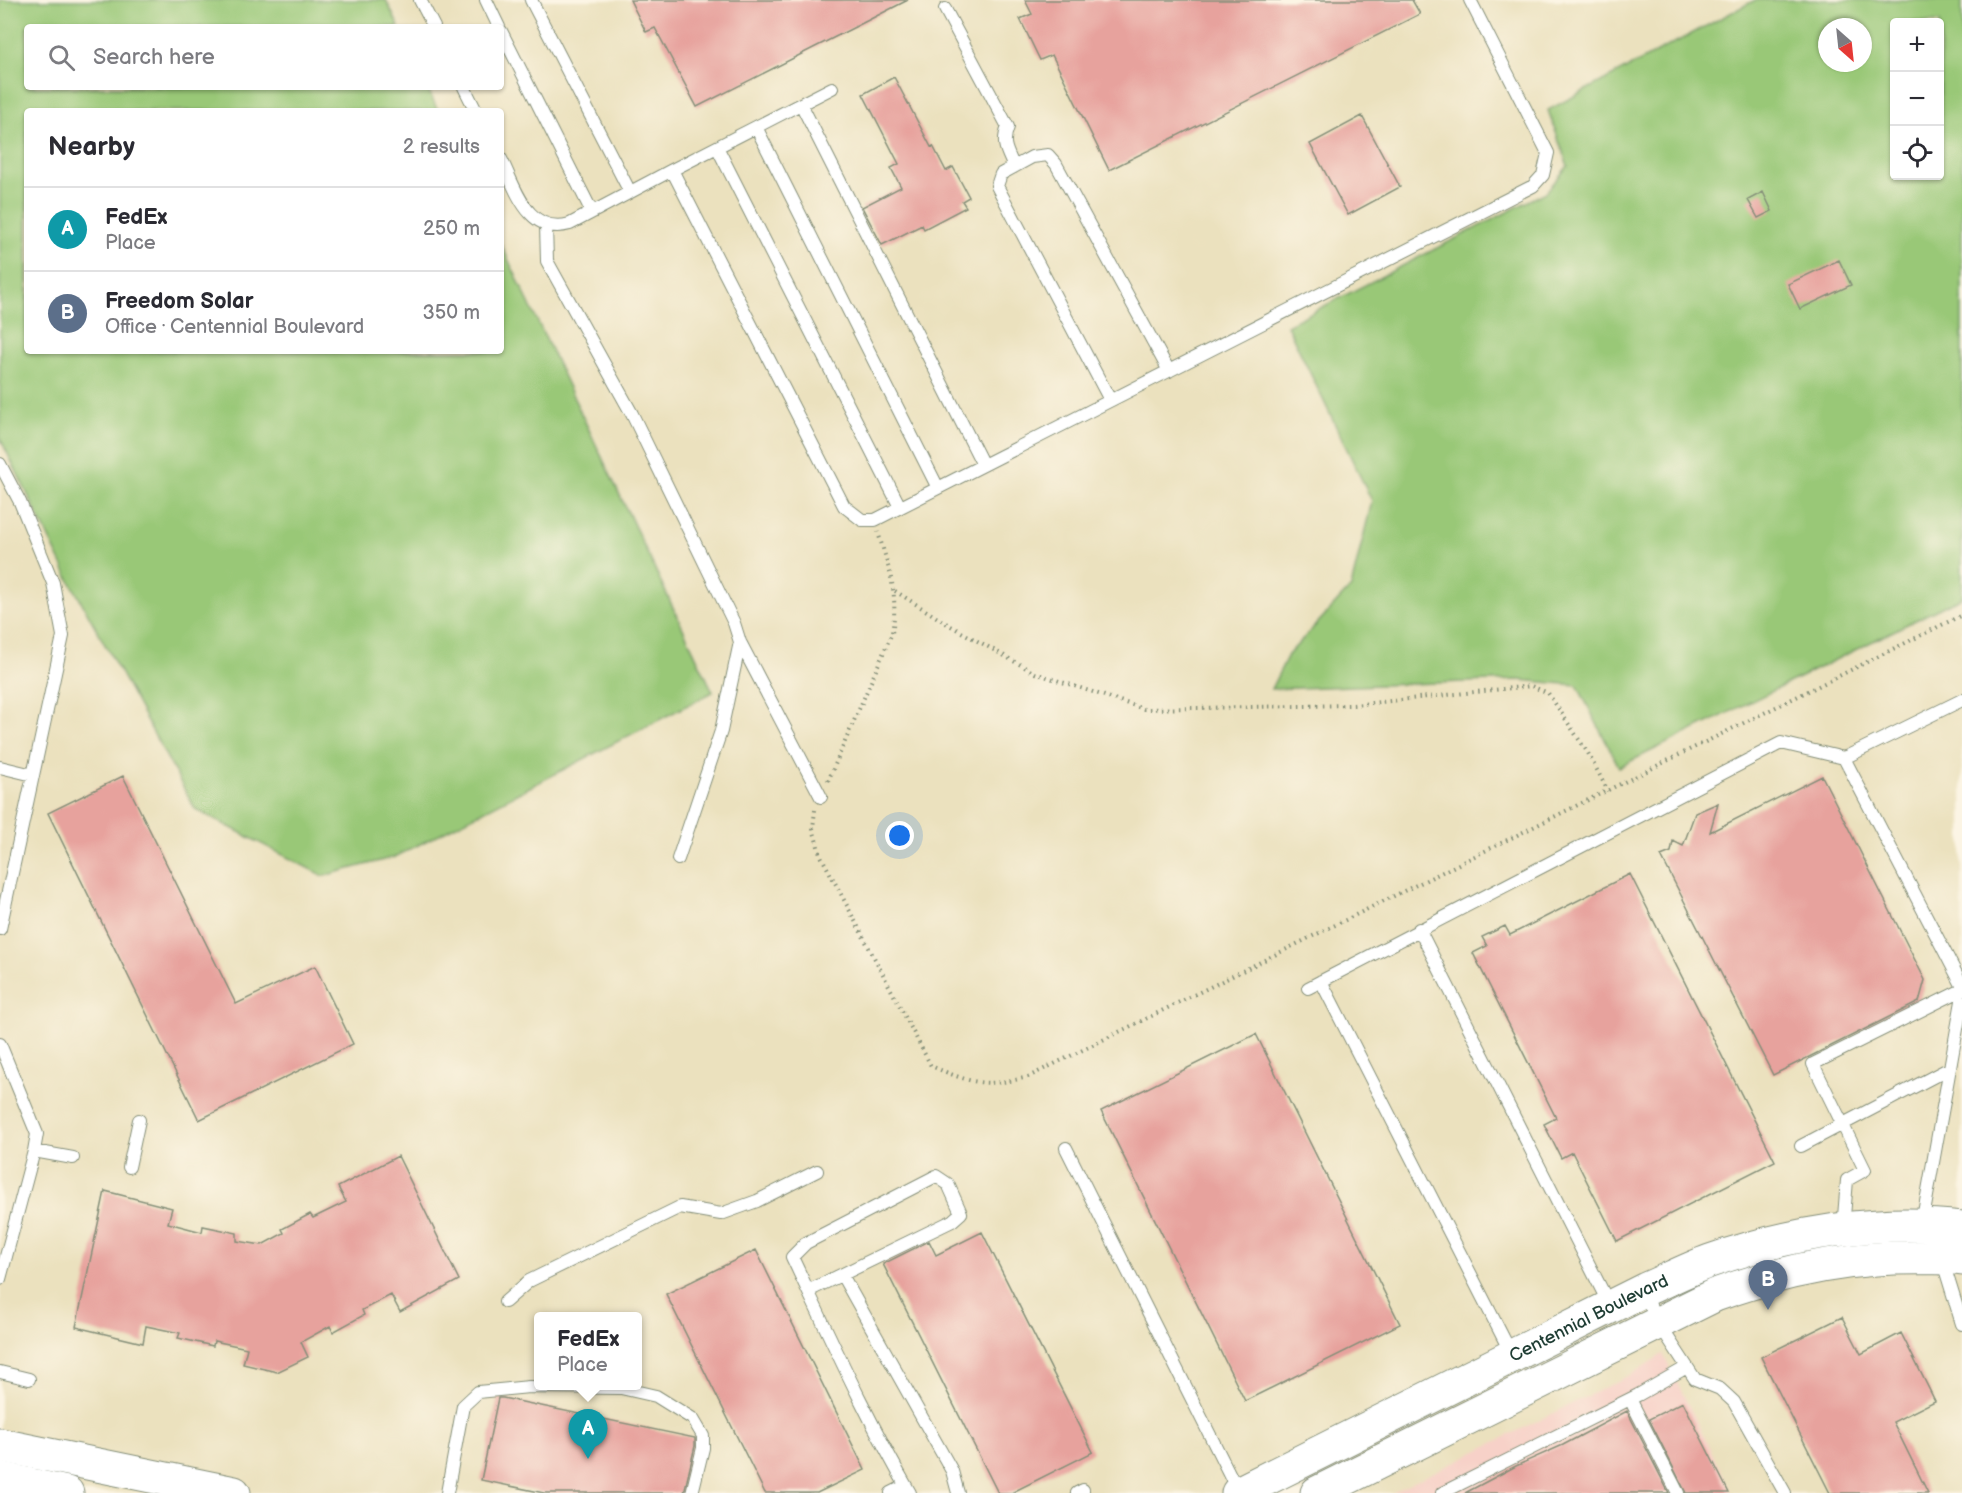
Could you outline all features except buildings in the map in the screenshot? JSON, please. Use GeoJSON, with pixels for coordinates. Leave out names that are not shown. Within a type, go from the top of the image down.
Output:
{"type":"FeatureCollection","features":[{"type":"Feature","properties":{"kind":"main road","name":"Centennial Boulevard"},"geometry":{"type":"LineString","coordinates":[[1238,1493],[1642,1291],[1709,1262],[1768,1244],[1843,1230],[1881,1225],[1962,1228]]}},
{"type":"Feature","properties":{"kind":"main road","name":"Centennial Boulevard"},"geometry":{"type":"LineString","coordinates":[[1317,1493],[1715,1295],[1765,1277],[1827,1264],[1952,1259]]}},
{"type":"Feature","properties":{"kind":"main road"},"geometry":{"type":"LineString","coordinates":[[0,1445],[234,1493]]}},
{"type":"Feature","properties":{"kind":"main road"},"geometry":{"type":"LineString","coordinates":[[0,1478],[68,1493]]}},
{"type":"Feature","properties":{"kind":"lane"},"geometry":{"type":"LineString","coordinates":[[420,0],[432,24]]}},
{"type":"Feature","properties":{"kind":"lane"},"geometry":{"type":"LineString","coordinates":[[486,0],[498,24]]}},
{"type":"Feature","properties":{"kind":"lane"},"geometry":{"type":"LineString","coordinates":[[531,0],[630,192]]}},
{"type":"Feature","properties":{"kind":"lane"},"geometry":{"type":"LineString","coordinates":[[672,170],[844,506],[862,520],[874,520],[1533,186],[1544,175],[1548,153],[1470,0]]}},
{"type":"Feature","properties":{"kind":"lane"},"geometry":{"type":"LineString","coordinates":[[945,9],[1008,127],[1004,137],[1005,146],[1014,167]]}},
{"type":"Feature","properties":{"kind":"lane"},"geometry":{"type":"LineString","coordinates":[[504,37],[592,212]]}},
{"type":"Feature","properties":{"kind":"lane"},"geometry":{"type":"LineString","coordinates":[[504,165],[527,210],[537,221],[560,227],[570,224],[832,88]]}},
{"type":"Feature","properties":{"kind":"lane"},"geometry":{"type":"LineString","coordinates":[[466,90],[475,108]]}},
{"type":"Feature","properties":{"kind":"lane"},"geometry":{"type":"LineString","coordinates":[[801,104],[982,465]]}},
{"type":"Feature","properties":{"kind":"lane"},"geometry":{"type":"LineString","coordinates":[[756,127],[938,488]]}},
{"type":"Feature","properties":{"kind":"lane"},"geometry":{"type":"LineString","coordinates":[[717,147],[900,507]]}},
{"type":"Feature","properties":{"kind":"lane"},"geometry":{"type":"LineString","coordinates":[[1110,400],[997,186],[1001,174],[1032,158],[1048,155],[1056,164],[1169,371]]}},
{"type":"Feature","properties":{"kind":"lane"},"geometry":{"type":"LineString","coordinates":[[546,225],[547,261],[632,414],[734,622],[740,642],[821,797]]}},
{"type":"Feature","properties":{"kind":"lane"},"geometry":{"type":"LineString","coordinates":[[0,464],[20,502],[53,583],[63,636],[0,929]]}},
{"type":"Feature","properties":{"kind":"lane"},"geometry":{"type":"LineString","coordinates":[[678,859],[722,730],[740,642]]}},
{"type":"Feature","properties":{"kind":"lane"},"geometry":{"type":"LineString","coordinates":[[1308,988],[1781,743],[1844,758],[1962,700]]}},
{"type":"Feature","properties":{"kind":"lane"},"geometry":{"type":"LineString","coordinates":[[1844,758],[1962,985]]}},
{"type":"Feature","properties":{"kind":"lane"},"geometry":{"type":"LineString","coordinates":[[0,767],[33,775]]}},
{"type":"Feature","properties":{"kind":"lane"},"geometry":{"type":"LineString","coordinates":[[1419,929],[1610,1307]]}},
{"type":"Feature","properties":{"kind":"lane"},"geometry":{"type":"LineString","coordinates":[[1321,981],[1512,1356]]}},
{"type":"Feature","properties":{"kind":"lane"},"geometry":{"type":"LineString","coordinates":[[1843,1230],[1847,1180],[1865,1170],[1813,1064],[1962,990]]}},
{"type":"Feature","properties":{"kind":"lane"},"geometry":{"type":"LineString","coordinates":[[1922,1226],[1962,1001]]}},
{"type":"Feature","properties":{"kind":"lane"},"geometry":{"type":"LineString","coordinates":[[0,1044],[37,1134],[0,1279]]}},
{"type":"Feature","properties":{"kind":"lane"},"geometry":{"type":"LineString","coordinates":[[1801,1146],[1950,1068]]}},
{"type":"Feature","properties":{"kind":"lane"},"geometry":{"type":"LineString","coordinates":[[129,1167],[139,1120]]}},
{"type":"Feature","properties":{"kind":"lane"},"geometry":{"type":"LineString","coordinates":[[1066,1148],[1238,1493]]}},
{"type":"Feature","properties":{"kind":"lane"},"geometry":{"type":"LineString","coordinates":[[34,1150],[73,1158]]}},
{"type":"Feature","properties":{"kind":"lane"},"geometry":{"type":"LineString","coordinates":[[505,1302],[529,1281],[680,1207],[721,1214],[757,1201],[817,1172]]}},
{"type":"Feature","properties":{"kind":"lane"},"geometry":{"type":"LineString","coordinates":[[808,1291],[952,1221],[961,1213],[948,1184],[936,1176],[806,1243],[792,1257],[808,1291],[882,1446],[908,1489],[891,1493]]}},
{"type":"Feature","properties":{"kind":"lane"},"geometry":{"type":"LineString","coordinates":[[1952,1259],[1962,1324]]}},
{"type":"Feature","properties":{"kind":"lane"},"geometry":{"type":"LineString","coordinates":[[842,1275],[952,1472],[958,1493]]}},
{"type":"Feature","properties":{"kind":"lane"},"geometry":{"type":"LineString","coordinates":[[1642,1291],[1658,1323],[1695,1378],[1720,1389],[1734,1402],[1785,1493]]}},
{"type":"Feature","properties":{"kind":"lane"},"geometry":{"type":"LineString","coordinates":[[1442,1493],[1630,1399],[1687,1367]]}},
{"type":"Feature","properties":{"kind":"lane"},"geometry":{"type":"LineString","coordinates":[[0,1372],[29,1379]]}},
{"type":"Feature","properties":{"kind":"lane"},"geometry":{"type":"LineString","coordinates":[[447,1493],[463,1406],[478,1392],[534,1387]]}},
{"type":"Feature","properties":{"kind":"lane"},"geometry":{"type":"LineString","coordinates":[[631,1390],[656,1395],[693,1419],[703,1436],[703,1448],[692,1493]]}},
{"type":"Feature","properties":{"kind":"lane"},"geometry":{"type":"LineString","coordinates":[[1630,1399],[1678,1493]]}},
{"type":"Feature","properties":{"kind":"path"},"geometry":{"type":"LineString","coordinates":[[874,520],[895,591],[896,612],[892,633],[814,812],[813,828],[820,854],[931,1066],[969,1082],[989,1083],[1028,1077],[1962,615]]}},
{"type":"Feature","properties":{"kind":"path"},"geometry":{"type":"LineString","coordinates":[[895,591],[1035,673],[1144,709],[1353,705],[1531,686],[1548,693],[1588,753],[1608,791]]}},
{"type":"Feature","properties":{"kind":"shaded area"},"geometry":{"type":"Polygon","coordinates":[[[1663,1354],[1732,1493],[1392,1493],[1630,1375],[1663,1354]]]}},
{"type":"Feature","properties":{"kind":"green space"},"geometry":{"type":"Polygon","coordinates":[[[0,0],[386,0],[398,24],[24,24],[24,90],[428,90],[437,108],[24,108],[24,354],[504,354],[504,250],[713,692],[395,857],[323,876],[195,809],[70,581],[0,438],[0,0]]]}},
{"type":"Feature","properties":{"kind":"green space"},"geometry":{"type":"Polygon","coordinates":[[[1755,0],[1962,0],[1962,597],[1619,767],[1577,685],[1519,680],[1271,689],[1288,655],[1351,587],[1372,501],[1287,325],[1546,192],[1568,166],[1548,110],[1755,0]]]}},
{"type":"Feature","properties":{"kind":"place","name":"Freedom Solar"},"geometry":{"type":"Point","coordinates":[1768,1310]}},
{"type":"Feature","properties":{"kind":"place","name":"FedEx"},"geometry":{"type":"Point","coordinates":[588,1459]}}]}
